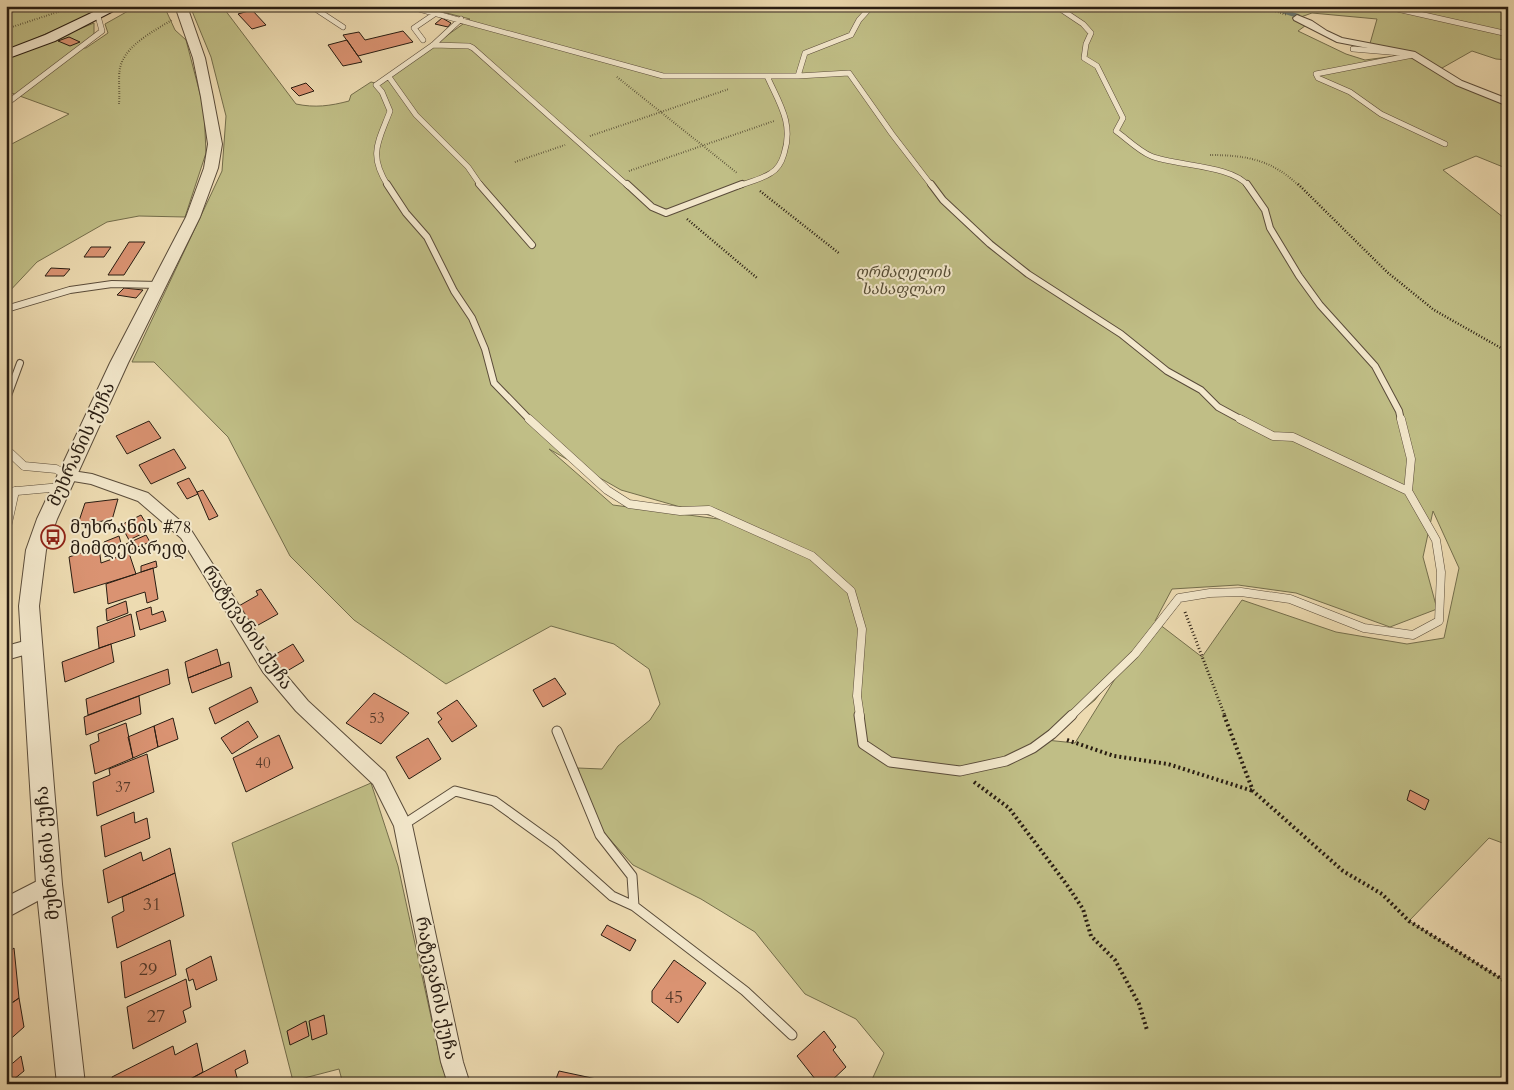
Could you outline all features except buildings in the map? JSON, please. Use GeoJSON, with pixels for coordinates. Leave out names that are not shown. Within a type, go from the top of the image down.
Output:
{"type":"FeatureCollection","features":[{"type":"Feature","properties":{"kind":"main road"},"geometry":{"type":"LineString","coordinates":[[6,55],[117,6]]}},
{"type":"Feature","properties":{"kind":"street","name":"მუხრანის ქუჩა"},"geometry":{"type":"LineString","coordinates":[[71,1084],[49,884],[28,606],[36,550],[64,481],[119,363],[193,217],[211,168],[215,144],[199,58],[182,10]]}},
{"type":"Feature","properties":{"kind":"street"},"geometry":{"type":"LineString","coordinates":[[1297,18],[1340,40],[1411,54],[1459,83],[1508,103]]}},
{"type":"Feature","properties":{"kind":"street","name":"რატევანის ქუჩა"},"geometry":{"type":"LineString","coordinates":[[64,481],[92,479],[143,497],[186,534],[270,667],[302,706],[379,778],[403,825],[452,1062],[459,1084]]}},
{"type":"Feature","properties":{"kind":"street"},"geometry":{"type":"LineString","coordinates":[[6,653],[32,646]]}},
{"type":"Feature","properties":{"kind":"street"},"geometry":{"type":"LineString","coordinates":[[6,908],[49,884]]}},
{"type":"Feature","properties":{"kind":"lane"},"geometry":{"type":"LineString","coordinates":[[311,6],[343,27]]}},
{"type":"Feature","properties":{"kind":"lane"},"geometry":{"type":"LineString","coordinates":[[408,6],[663,76],[798,76],[849,73],[892,134],[943,200],[990,244],[1028,274],[1143,350],[1167,371],[1201,390],[1218,407],[1273,436],[1293,437],[1408,491]]}},
{"type":"Feature","properties":{"kind":"lane"},"geometry":{"type":"LineString","coordinates":[[798,76],[805,53],[851,35],[858,20],[869,9],[865,6]]}},
{"type":"Feature","properties":{"kind":"lane"},"geometry":{"type":"LineString","coordinates":[[461,19],[433,45],[376,85],[382,92],[390,111],[375,150],[378,170],[406,213],[428,237],[454,291],[472,318],[485,349],[494,383],[548,438],[607,490],[629,504],[680,511],[709,510],[812,556],[851,591],[862,629],[857,696],[863,744],[890,762],[960,771],[1006,761],[1033,748],[1052,734],[1134,654],[1179,598],[1210,593],[1241,592],[1290,599],[1364,628],[1413,635],[1438,621],[1441,572],[1436,540],[1408,491],[1411,459],[1398,411],[1387,386],[1369,359],[1320,305],[1299,276],[1270,228],[1265,210],[1245,182],[1228,173],[1151,156],[1116,131],[1123,118],[1097,66],[1084,58],[1086,44],[1091,33],[1083,24],[1056,6]]}},
{"type":"Feature","properties":{"kind":"lane"},"geometry":{"type":"LineString","coordinates":[[1375,6],[1393,8]]}},
{"type":"Feature","properties":{"kind":"lane"},"geometry":{"type":"LineString","coordinates":[[1384,6],[1508,34]]}},
{"type":"Feature","properties":{"kind":"lane"},"geometry":{"type":"LineString","coordinates":[[423,40],[414,28],[436,13]]}},
{"type":"Feature","properties":{"kind":"lane"},"geometry":{"type":"LineString","coordinates":[[6,104],[102,31],[102,24],[98,16]]}},
{"type":"Feature","properties":{"kind":"lane"},"geometry":{"type":"LineString","coordinates":[[433,45],[469,46],[473,48],[617,176],[660,212],[666,213],[772,173],[778,169],[784,156],[788,126],[767,76]]}},
{"type":"Feature","properties":{"kind":"lane"},"geometry":{"type":"LineString","coordinates":[[1353,49],[1411,54]]}},
{"type":"Feature","properties":{"kind":"lane"},"geometry":{"type":"LineString","coordinates":[[1411,54],[1316,74],[1318,78],[1350,92],[1381,114],[1445,144]]}},
{"type":"Feature","properties":{"kind":"lane"},"geometry":{"type":"LineString","coordinates":[[389,77],[416,115],[468,168],[473,177],[532,245]]}},
{"type":"Feature","properties":{"kind":"lane"},"geometry":{"type":"LineString","coordinates":[[6,309],[70,290],[112,284],[159,285]]}},
{"type":"Feature","properties":{"kind":"lane"},"geometry":{"type":"LineString","coordinates":[[6,401],[20,363]]}},
{"type":"Feature","properties":{"kind":"lane"},"geometry":{"type":"LineString","coordinates":[[6,445],[8,452],[24,466],[56,469],[64,481],[6,492]]}},
{"type":"Feature","properties":{"kind":"lane"},"geometry":{"type":"LineString","coordinates":[[7,527],[15,491]]}},
{"type":"Feature","properties":{"kind":"lane"},"geometry":{"type":"LineString","coordinates":[[557,731],[600,835],[632,876],[634,906]]}},
{"type":"Feature","properties":{"kind":"lane"},"geometry":{"type":"LineString","coordinates":[[403,825],[455,791],[494,801],[555,845],[612,896],[634,906],[745,991],[792,1035]]}},
{"type":"Feature","properties":{"kind":"path"},"geometry":{"type":"LineString","coordinates":[[6,29],[76,6]]}},
{"type":"Feature","properties":{"kind":"path"},"geometry":{"type":"LineString","coordinates":[[1259,6],[1297,18]]}},
{"type":"Feature","properties":{"kind":"path"},"geometry":{"type":"LineString","coordinates":[[120,104],[120,68],[126,56],[133,47],[182,10]]}},
{"type":"Feature","properties":{"kind":"path"},"geometry":{"type":"LineString","coordinates":[[591,56],[840,254]]}},
{"type":"Feature","properties":{"kind":"path"},"geometry":{"type":"LineString","coordinates":[[515,162],[732,88]]}},
{"type":"Feature","properties":{"kind":"path"},"geometry":{"type":"LineString","coordinates":[[617,176],[784,117]]}},
{"type":"Feature","properties":{"kind":"path"},"geometry":{"type":"LineString","coordinates":[[1207,155],[1228,154],[1253,158],[1272,164],[1286,173],[1387,272],[1434,310],[1508,352]]}},
{"type":"Feature","properties":{"kind":"path"},"geometry":{"type":"LineString","coordinates":[[676,210],[757,278]]}},
{"type":"Feature","properties":{"kind":"path"},"geometry":{"type":"LineString","coordinates":[[1179,598],[1253,792]]}},
{"type":"Feature","properties":{"kind":"path"},"geometry":{"type":"LineString","coordinates":[[1052,734],[1114,756],[1168,764],[1253,792],[1343,871],[1382,894],[1409,921],[1508,983]]}},
{"type":"Feature","properties":{"kind":"path"},"geometry":{"type":"LineString","coordinates":[[960,771],[1008,808],[1067,885],[1083,908],[1091,936],[1115,960],[1139,1004],[1147,1030]]}},
{"type":"Feature","properties":{"kind":"green space"},"geometry":{"type":"Polygon","coordinates":[[[33,6],[111,6],[6,51],[6,14],[33,6]]]}},
{"type":"Feature","properties":{"kind":"green space"},"geometry":{"type":"Polygon","coordinates":[[[137,6],[164,6],[175,30],[186,40],[204,109],[206,153],[185,217],[139,216],[107,222],[37,262],[6,295],[6,147],[69,114],[6,91],[6,59],[94,23],[94,35],[77,48],[86,48],[108,33],[105,24],[137,6]]]}},
{"type":"Feature","properties":{"kind":"green space","name":"ღრმაღელის სასაფლაო"},"geometry":{"type":"Polygon","coordinates":[[[192,6],[222,6],[296,104],[316,106],[349,101],[351,95],[371,82],[379,84],[470,19],[419,6],[1508,6],[1508,60],[1496,59],[1472,51],[1435,72],[1508,106],[1508,169],[1476,156],[1443,170],[1508,221],[1508,845],[1489,838],[1409,921],[1508,983],[1508,1084],[870,1084],[884,1053],[856,1019],[805,994],[755,932],[701,899],[633,865],[605,834],[587,801],[578,768],[602,769],[618,746],[650,720],[660,704],[649,669],[614,644],[551,626],[446,684],[354,620],[290,556],[228,437],[154,362],[132,362],[222,171],[226,116],[211,57],[192,11],[192,6]],[[1312,13],[1298,18],[1309,23],[1298,31],[1346,54],[1365,60],[1410,54],[1369,47],[1377,19],[1312,13]],[[549,449],[613,505],[726,520],[621,490],[549,449]],[[1433,511],[1423,557],[1437,609],[1390,627],[1296,593],[1238,585],[1172,589],[1155,621],[1202,657],[1242,600],[1336,632],[1407,644],[1444,638],[1459,568],[1433,511]],[[1128,658],[1095,700],[1046,740],[1075,743],[1128,658]]]}},
{"type":"Feature","properties":{"kind":"green space"},"geometry":{"type":"Polygon","coordinates":[[[371,783],[398,866],[442,1067],[451,1084],[343,1084],[339,1069],[293,1081],[232,843],[371,783]]]}},
{"type":"Feature","properties":{"kind":"waterway"},"geometry":{"type":"LineString","coordinates":[[1266,6],[1298,16]]}},
{"type":"Feature","properties":{"kind":"place","name":"მუხრანის #78 მიმდებარედ"},"geometry":{"type":"Point","coordinates":[53,537]}}]}
